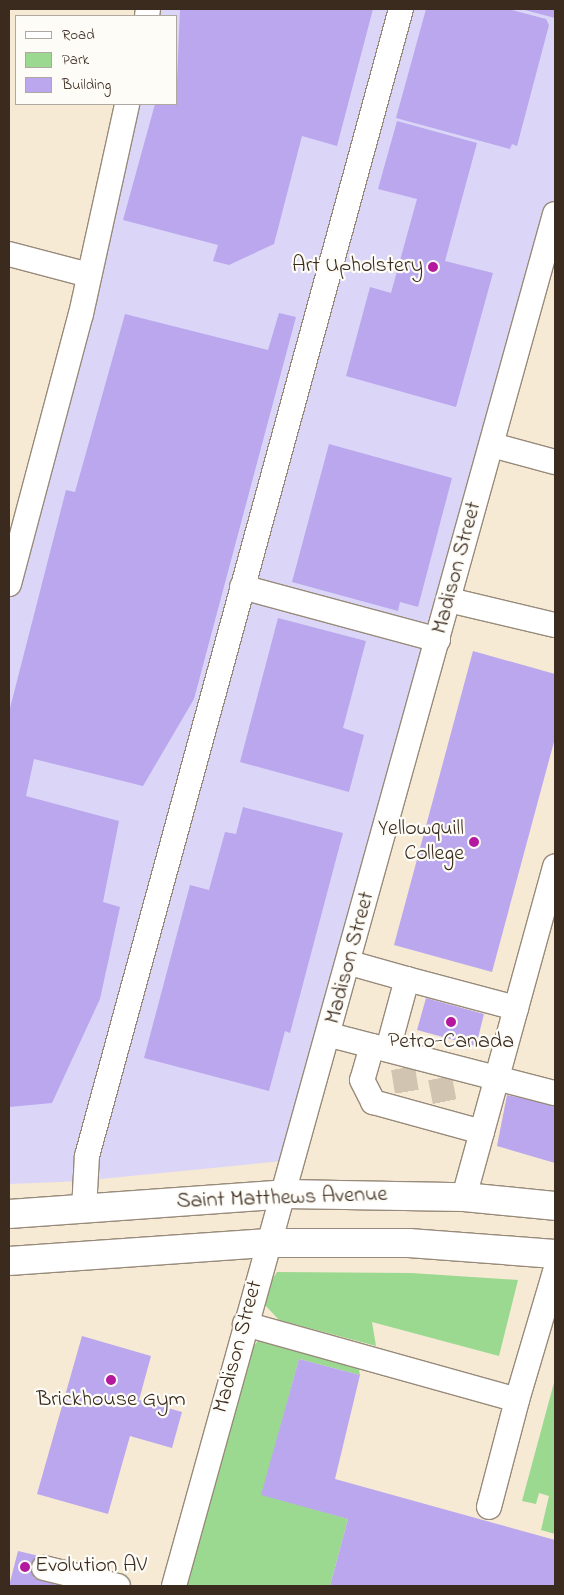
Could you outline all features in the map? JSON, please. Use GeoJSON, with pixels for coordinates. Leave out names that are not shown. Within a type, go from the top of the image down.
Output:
{"type":"FeatureCollection","features":[{"type":"Feature","properties":{"kind":"main road","name":"Saint Matthews Avenue"},"geometry":{"type":"LineString","coordinates":[[9,1214],[285,1194],[464,1197],[555,1206]]}},
{"type":"Feature","properties":{"kind":"main road","name":"Saint Matthews Avenue"},"geometry":{"type":"LineString","coordinates":[[9,1261],[268,1243],[410,1243],[555,1254]]}},
{"type":"Feature","properties":{"kind":"street"},"geometry":{"type":"LineString","coordinates":[[84,1209],[87,1156],[401,9]]}},
{"type":"Feature","properties":{"kind":"street"},"geometry":{"type":"LineString","coordinates":[[9,584],[12,557],[89,275],[127,105]]}},
{"type":"Feature","properties":{"kind":"street","name":"Madison Street"},"geometry":{"type":"LineString","coordinates":[[174,1586],[245,1324],[268,1243],[285,1194],[350,963],[555,214]]}},
{"type":"Feature","properties":{"kind":"street"},"geometry":{"type":"LineString","coordinates":[[9,254],[89,275]]}},
{"type":"Feature","properties":{"kind":"street"},"geometry":{"type":"LineString","coordinates":[[492,445],[555,462]]}},
{"type":"Feature","properties":{"kind":"street"},"geometry":{"type":"LineString","coordinates":[[242,587],[438,640]]}},
{"type":"Feature","properties":{"kind":"street"},"geometry":{"type":"LineString","coordinates":[[449,600],[555,625]]}},
{"type":"Feature","properties":{"kind":"street"},"geometry":{"type":"LineString","coordinates":[[464,1197],[555,866]]}},
{"type":"Feature","properties":{"kind":"street"},"geometry":{"type":"LineString","coordinates":[[350,963],[516,1008]]}},
{"type":"Feature","properties":{"kind":"street"},"geometry":{"type":"LineString","coordinates":[[407,979],[391,1054],[362,1080],[373,1102],[409,1103],[447,1113],[482,1132]]}},
{"type":"Feature","properties":{"kind":"street"},"geometry":{"type":"LineString","coordinates":[[330,1035],[438,1070],[497,1078],[555,1093]]}},
{"type":"Feature","properties":{"kind":"street"},"geometry":{"type":"LineString","coordinates":[[490,1507],[517,1400],[555,1272]]}},
{"type":"Feature","properties":{"kind":"street"},"geometry":{"type":"LineString","coordinates":[[245,1324],[517,1400]]}},
{"type":"Feature","properties":{"kind":"street"},"geometry":{"type":"LineString","coordinates":[[44,1568],[118,1586]]}},
{"type":"Feature","properties":{"kind":"shaded area"},"geometry":{"type":"Polygon","coordinates":[[[156,9],[398,9],[83,1181],[9,1184],[9,592],[133,105],[178,105],[178,15],[154,15],[156,9]]]}},
{"type":"Feature","properties":{"kind":"shaded area"},"geometry":{"type":"Polygon","coordinates":[[[405,9],[555,9],[555,197],[283,1161],[90,1180],[405,9]]]}},
{"type":"Feature","properties":{"kind":"green space"},"geometry":{"type":"Polygon","coordinates":[[[277,1272],[411,1273],[518,1280],[499,1356],[372,1322],[376,1346],[279,1320],[265,1305],[268,1286],[277,1272]]]}},
{"type":"Feature","properties":{"kind":"green space"},"geometry":{"type":"Polygon","coordinates":[[[259,1339],[358,1365],[360,1375],[299,1359],[262,1494],[348,1519],[330,1586],[187,1586],[251,1350],[259,1339]]]}},
{"type":"Feature","properties":{"kind":"green space"},"geometry":{"type":"Polygon","coordinates":[[[555,1379],[555,1534],[541,1530],[549,1496],[539,1493],[536,1504],[522,1501],[555,1379]]]}},
{"type":"Feature","properties":{"kind":"building"},"geometry":{"type":"Polygon","coordinates":[[[180,9],[373,9],[337,146],[302,136],[274,244],[229,265],[213,261],[218,245],[123,220],[155,105],[178,105],[180,9]]]}},
{"type":"Feature","properties":{"kind":"building"},"geometry":{"type":"Polygon","coordinates":[[[426,9],[508,9],[546,19],[549,25],[517,146],[512,144],[510,149],[396,118],[426,9]]]}},
{"type":"Feature","properties":{"kind":"building"},"geometry":{"type":"Polygon","coordinates":[[[521,9],[555,9],[555,18],[521,9]]]}},
{"type":"Feature","properties":{"kind":"building","name":"Art Upholstery"},"geometry":{"type":"Polygon","coordinates":[[[397,121],[477,143],[445,261],[493,273],[456,407],[346,376],[370,287],[391,293],[417,199],[378,189],[397,121]]]}},
{"type":"Feature","properties":{"kind":"building"},"geometry":{"type":"Polygon","coordinates":[[[279,313],[296,317],[194,699],[143,786],[34,759],[26,796],[119,821],[103,902],[120,907],[100,999],[52,1103],[9,1107],[9,712],[66,490],[75,492],[125,314],[268,350],[279,313]]]}},
{"type":"Feature","properties":{"kind":"building"},"geometry":{"type":"Polygon","coordinates":[[[329,444],[452,478],[418,607],[400,602],[398,611],[292,582],[329,444]]]}},
{"type":"Feature","properties":{"kind":"building"},"geometry":{"type":"Polygon","coordinates":[[[278,618],[366,641],[343,728],[364,735],[349,792],[240,762],[278,618]]]}},
{"type":"Feature","properties":{"kind":"building","name":"Yellowquill College"},"geometry":{"type":"Polygon","coordinates":[[[473,651],[555,674],[555,738],[492,972],[394,945],[473,651]]]}},
{"type":"Feature","properties":{"kind":"building"},"geometry":{"type":"Polygon","coordinates":[[[243,807],[343,833],[290,1033],[285,1031],[269,1091],[144,1058],[190,885],[209,890],[225,832],[236,834],[243,807]]]}},
{"type":"Feature","properties":{"kind":"building","name":"Petro-Canada"},"geometry":{"type":"Polygon","coordinates":[[[426,998],[484,1014],[476,1046],[417,1030],[426,998]]]}},
{"type":"Feature","properties":{"kind":"building"},"geometry":{"type":"Polygon","coordinates":[[[507,1095],[555,1105],[555,1163],[497,1146],[507,1095]]]}},
{"type":"Feature","properties":{"kind":"building"},"geometry":{"type":"Polygon","coordinates":[[[82,1336],[151,1356],[139,1400],[182,1412],[172,1448],[130,1436],[108,1514],[37,1494],[82,1336]]]}},
{"type":"Feature","properties":{"kind":"building"},"geometry":{"type":"Polygon","coordinates":[[[299,1359],[360,1375],[335,1479],[555,1540],[555,1586],[330,1586],[348,1519],[261,1495],[299,1359]]]}},
{"type":"Feature","properties":{"kind":"building","name":"Evolution AV"},"geometry":{"type":"Polygon","coordinates":[[[18,1551],[39,1556],[34,1578],[61,1586],[9,1586],[18,1551]]]}},
{"type":"Feature","properties":{"kind":"tunnel"},"geometry":{"type":"LineString","coordinates":[[403,1068],[407,1094]]}},
{"type":"Feature","properties":{"kind":"tunnel"},"geometry":{"type":"LineString","coordinates":[[440,1078],[445,1104]]}},
{"type":"Feature","properties":{"kind":"place","name":"Art Upholstery"},"geometry":{"type":"Point","coordinates":[433,267]}},
{"type":"Feature","properties":{"kind":"place","name":"Yellowquill College"},"geometry":{"type":"Point","coordinates":[474,842]}},
{"type":"Feature","properties":{"kind":"place","name":"Petro-Canada"},"geometry":{"type":"Point","coordinates":[451,1022]}},
{"type":"Feature","properties":{"kind":"place","name":"Brickhouse Gym"},"geometry":{"type":"Point","coordinates":[111,1380]}},
{"type":"Feature","properties":{"kind":"place","name":"Evolution AV"},"geometry":{"type":"Point","coordinates":[25,1567]}}]}
